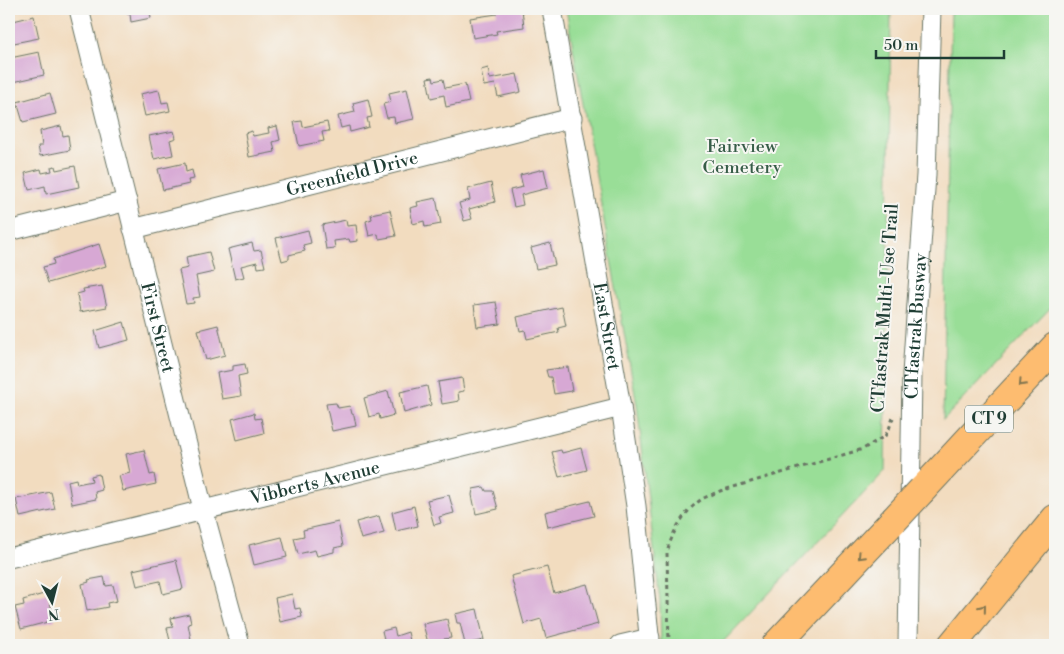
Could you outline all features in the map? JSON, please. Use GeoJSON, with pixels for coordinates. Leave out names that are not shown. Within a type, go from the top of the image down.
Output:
{"type":"FeatureCollection","features":[{"type":"Feature","properties":{"kind":"highway","name":"CT 9"},"geometry":{"type":"LineString","coordinates":[[776,645],[1055,347]]}},
{"type":"Feature","properties":{"kind":"highway"},"geometry":{"type":"LineString","coordinates":[[952,645],[1055,519]]}},
{"type":"Feature","properties":{"kind":"street","name":"First Street"},"geometry":{"type":"LineString","coordinates":[[78,9],[203,509],[240,645]]}},
{"type":"Feature","properties":{"kind":"street","name":"East Street"},"geometry":{"type":"LineString","coordinates":[[552,9],[621,407],[636,506],[650,642]]}},
{"type":"Feature","properties":{"kind":"street","name":"CTfastrak Busway"},"geometry":{"type":"LineString","coordinates":[[908,645],[912,374],[926,175],[931,9]]}},
{"type":"Feature","properties":{"kind":"street","name":"Greenfield Drive"},"geometry":{"type":"LineString","coordinates":[[133,229],[572,118]]}},
{"type":"Feature","properties":{"kind":"street"},"geometry":{"type":"LineString","coordinates":[[9,230],[127,201]]}},
{"type":"Feature","properties":{"kind":"street","name":"Vibberts Avenue"},"geometry":{"type":"LineString","coordinates":[[9,558],[621,407]]}},
{"type":"Feature","properties":{"kind":"street"},"geometry":{"type":"LineString","coordinates":[[620,645],[650,642]]}},
{"type":"Feature","properties":{"kind":"path","name":"CTfastrak Multi-Use Trail"},"geometry":{"type":"LineString","coordinates":[[670,645],[667,553],[670,541],[678,525],[690,510],[702,499],[720,491],[863,449],[885,436],[894,414]]}},
{"type":"Feature","properties":{"kind":"green space","name":"Fairview Cemetery"},"geometry":{"type":"Polygon","coordinates":[[[566,9],[891,9],[885,471],[720,645],[661,645],[660,601],[637,405],[566,9]]]}},
{"type":"Feature","properties":{"kind":"green space"},"geometry":{"type":"Polygon","coordinates":[[[951,9],[1055,9],[1055,303],[943,420],[951,9]]]}},
{"type":"Feature","properties":{"kind":"building"},"geometry":{"type":"Polygon","coordinates":[[[126,9],[149,9],[151,18],[131,22],[130,14],[127,14],[126,9]]]}},
{"type":"Feature","properties":{"kind":"building"},"geometry":{"type":"Polygon","coordinates":[[[496,9],[522,9],[524,27],[496,31],[497,34],[473,38],[470,18],[497,14],[496,9]]]}},
{"type":"Feature","properties":{"kind":"building"},"geometry":{"type":"Polygon","coordinates":[[[34,16],[39,38],[9,44],[9,22],[34,16]]]}},
{"type":"Feature","properties":{"kind":"building"},"geometry":{"type":"Polygon","coordinates":[[[39,52],[44,75],[9,83],[9,74],[13,73],[10,58],[39,52]]]}},
{"type":"Feature","properties":{"kind":"building"},"geometry":{"type":"Polygon","coordinates":[[[488,68],[490,79],[517,74],[521,92],[498,97],[495,84],[484,86],[481,70],[488,68]]]}},
{"type":"Feature","properties":{"kind":"building"},"geometry":{"type":"Polygon","coordinates":[[[433,77],[434,81],[443,79],[445,88],[465,84],[469,102],[446,107],[444,95],[431,98],[427,78],[433,77]]]}},
{"type":"Feature","properties":{"kind":"building"},"geometry":{"type":"Polygon","coordinates":[[[407,89],[414,119],[395,123],[394,117],[387,118],[383,104],[391,102],[389,93],[407,89]]]}},
{"type":"Feature","properties":{"kind":"building"},"geometry":{"type":"Polygon","coordinates":[[[159,90],[162,103],[168,102],[170,111],[145,116],[140,94],[159,90]]]}},
{"type":"Feature","properties":{"kind":"building"},"geometry":{"type":"Polygon","coordinates":[[[50,93],[56,114],[23,122],[17,102],[50,93]]]}},
{"type":"Feature","properties":{"kind":"building"},"geometry":{"type":"Polygon","coordinates":[[[368,99],[372,117],[367,118],[369,127],[350,132],[349,126],[341,128],[338,116],[355,112],[353,103],[368,99]]]}},
{"type":"Feature","properties":{"kind":"building"},"geometry":{"type":"Polygon","coordinates":[[[302,121],[303,127],[327,122],[329,131],[322,132],[324,141],[299,146],[294,122],[302,121]]]}},
{"type":"Feature","properties":{"kind":"building"},"geometry":{"type":"Polygon","coordinates":[[[61,126],[63,136],[68,135],[70,150],[40,156],[38,146],[42,146],[40,131],[61,126]]]}},
{"type":"Feature","properties":{"kind":"building"},"geometry":{"type":"Polygon","coordinates":[[[277,126],[280,140],[273,142],[275,152],[249,157],[245,133],[252,131],[253,136],[269,133],[268,128],[277,126]]]}},
{"type":"Feature","properties":{"kind":"building"},"geometry":{"type":"Polygon","coordinates":[[[174,131],[176,138],[170,140],[173,155],[154,159],[149,136],[174,131]]]}},
{"type":"Feature","properties":{"kind":"building"},"geometry":{"type":"Polygon","coordinates":[[[185,163],[186,172],[192,170],[194,179],[188,180],[189,184],[163,190],[158,169],[185,163]]]}},
{"type":"Feature","properties":{"kind":"building"},"geometry":{"type":"Polygon","coordinates":[[[55,166],[56,170],[75,166],[79,187],[46,194],[45,186],[29,190],[25,173],[41,169],[42,173],[52,171],[51,167],[55,166]]]}},
{"type":"Feature","properties":{"kind":"building"},"geometry":{"type":"Polygon","coordinates":[[[544,169],[548,188],[521,195],[523,205],[514,207],[510,190],[523,187],[520,175],[544,169]]]}},
{"type":"Feature","properties":{"kind":"building"},"geometry":{"type":"Polygon","coordinates":[[[491,183],[495,202],[469,209],[472,219],[464,221],[459,203],[470,200],[468,189],[491,183]]]}},
{"type":"Feature","properties":{"kind":"building"},"geometry":{"type":"Polygon","coordinates":[[[436,198],[441,224],[425,227],[424,221],[413,224],[410,208],[418,206],[417,202],[436,198]]]}},
{"type":"Feature","properties":{"kind":"building"},"geometry":{"type":"Polygon","coordinates":[[[390,210],[396,236],[379,239],[378,234],[369,236],[366,221],[372,219],[371,214],[390,210]]]}},
{"type":"Feature","properties":{"kind":"building"},"geometry":{"type":"Polygon","coordinates":[[[346,220],[347,226],[356,225],[358,241],[350,242],[349,239],[334,241],[335,248],[326,249],[322,225],[346,220]]]}},
{"type":"Feature","properties":{"kind":"building"},"geometry":{"type":"Polygon","coordinates":[[[308,230],[311,243],[303,245],[305,251],[289,255],[289,259],[282,261],[276,238],[308,230]]]}},
{"type":"Feature","properties":{"kind":"building"},"geometry":{"type":"Polygon","coordinates":[[[252,243],[254,251],[261,250],[265,267],[258,268],[257,262],[241,266],[244,277],[235,279],[228,249],[252,243]]]}},
{"type":"Feature","properties":{"kind":"building"},"geometry":{"type":"Polygon","coordinates":[[[550,243],[555,265],[536,269],[531,248],[550,243]]]}},
{"type":"Feature","properties":{"kind":"building"},"geometry":{"type":"Polygon","coordinates":[[[99,244],[106,266],[48,283],[43,267],[54,264],[53,259],[99,244]]]}},
{"type":"Feature","properties":{"kind":"building"},"geometry":{"type":"Polygon","coordinates":[[[209,252],[214,272],[196,276],[200,297],[193,298],[194,303],[186,304],[179,270],[188,268],[186,257],[209,252]]]}},
{"type":"Feature","properties":{"kind":"building"},"geometry":{"type":"Polygon","coordinates":[[[102,286],[107,307],[80,312],[77,294],[84,292],[83,289],[102,286]]]}},
{"type":"Feature","properties":{"kind":"building"},"geometry":{"type":"Polygon","coordinates":[[[496,302],[500,324],[477,327],[474,305],[496,302]]]}},
{"type":"Feature","properties":{"kind":"building"},"geometry":{"type":"Polygon","coordinates":[[[562,307],[566,326],[558,328],[559,332],[527,339],[525,330],[520,331],[517,317],[562,307]]]}},
{"type":"Feature","properties":{"kind":"building"},"geometry":{"type":"Polygon","coordinates":[[[124,322],[129,340],[99,348],[95,331],[124,322]]]}},
{"type":"Feature","properties":{"kind":"building"},"geometry":{"type":"Polygon","coordinates":[[[218,325],[225,355],[206,360],[198,330],[218,325]]]}},
{"type":"Feature","properties":{"kind":"building"},"geometry":{"type":"Polygon","coordinates":[[[245,364],[247,374],[238,376],[241,396],[222,399],[217,373],[233,370],[233,366],[245,364]]]}},
{"type":"Feature","properties":{"kind":"building"},"geometry":{"type":"Polygon","coordinates":[[[568,367],[572,391],[554,394],[551,377],[548,377],[546,370],[568,367]]]}},
{"type":"Feature","properties":{"kind":"building"},"geometry":{"type":"Polygon","coordinates":[[[462,378],[464,391],[458,392],[459,401],[442,404],[438,382],[462,378]]]}},
{"type":"Feature","properties":{"kind":"building"},"geometry":{"type":"Polygon","coordinates":[[[427,386],[431,405],[404,413],[400,392],[427,386]]]}},
{"type":"Feature","properties":{"kind":"building"},"geometry":{"type":"Polygon","coordinates":[[[388,391],[394,415],[380,419],[379,414],[369,417],[364,398],[388,391]]]}},
{"type":"Feature","properties":{"kind":"building"},"geometry":{"type":"Polygon","coordinates":[[[336,403],[338,408],[350,406],[356,426],[332,431],[326,404],[336,403]]]}},
{"type":"Feature","properties":{"kind":"building"},"geometry":{"type":"Polygon","coordinates":[[[254,413],[255,419],[261,418],[264,433],[237,440],[232,419],[254,413]]]}},
{"type":"Feature","properties":{"kind":"building"},"geometry":{"type":"Polygon","coordinates":[[[581,448],[587,470],[559,477],[552,452],[561,450],[562,453],[581,448]]]}},
{"type":"Feature","properties":{"kind":"building"},"geometry":{"type":"Polygon","coordinates":[[[144,450],[150,475],[154,474],[156,484],[123,491],[119,476],[130,473],[126,454],[144,450]]]}},
{"type":"Feature","properties":{"kind":"building"},"geometry":{"type":"Polygon","coordinates":[[[99,474],[102,490],[95,492],[96,499],[72,504],[68,481],[76,479],[77,484],[92,481],[91,476],[99,474]]]}},
{"type":"Feature","properties":{"kind":"building"},"geometry":{"type":"Polygon","coordinates":[[[484,487],[486,491],[493,491],[498,509],[476,514],[472,495],[473,489],[484,487]]]}},
{"type":"Feature","properties":{"kind":"building"},"geometry":{"type":"Polygon","coordinates":[[[51,492],[55,509],[20,517],[16,499],[51,492]]]}},
{"type":"Feature","properties":{"kind":"building"},"geometry":{"type":"Polygon","coordinates":[[[449,495],[454,513],[439,517],[441,523],[434,525],[427,500],[449,495]]]}},
{"type":"Feature","properties":{"kind":"building"},"geometry":{"type":"Polygon","coordinates":[[[590,501],[594,516],[548,527],[545,512],[590,501]]]}},
{"type":"Feature","properties":{"kind":"building"},"geometry":{"type":"Polygon","coordinates":[[[414,506],[418,526],[396,531],[392,512],[414,506]]]}},
{"type":"Feature","properties":{"kind":"building"},"geometry":{"type":"Polygon","coordinates":[[[379,516],[384,533],[361,539],[356,522],[379,516]]]}},
{"type":"Feature","properties":{"kind":"building"},"geometry":{"type":"Polygon","coordinates":[[[338,522],[343,546],[334,548],[334,552],[317,556],[315,550],[298,554],[294,538],[304,536],[303,530],[338,522]]]}},
{"type":"Feature","properties":{"kind":"building"},"geometry":{"type":"Polygon","coordinates":[[[282,537],[287,557],[254,565],[249,545],[282,537]]]}},
{"type":"Feature","properties":{"kind":"building"},"geometry":{"type":"Polygon","coordinates":[[[176,560],[183,589],[163,594],[160,581],[137,586],[133,570],[176,560]]]}},
{"type":"Feature","properties":{"kind":"building"},"geometry":{"type":"Polygon","coordinates":[[[547,567],[554,593],[587,584],[598,624],[546,638],[541,619],[524,624],[511,576],[547,567]]]}},
{"type":"Feature","properties":{"kind":"building"},"geometry":{"type":"Polygon","coordinates":[[[104,577],[106,586],[113,585],[117,601],[107,603],[108,607],[87,611],[82,584],[89,582],[88,580],[104,577]]]}},
{"type":"Feature","properties":{"kind":"building"},"geometry":{"type":"Polygon","coordinates":[[[47,593],[55,620],[21,629],[15,607],[24,605],[23,600],[47,593]]]}},
{"type":"Feature","properties":{"kind":"building"},"geometry":{"type":"Polygon","coordinates":[[[292,594],[295,609],[300,608],[302,617],[280,622],[275,598],[292,594]]]}},
{"type":"Feature","properties":{"kind":"building"},"geometry":{"type":"Polygon","coordinates":[[[477,609],[484,640],[465,644],[460,623],[457,623],[455,614],[477,609]]]}},
{"type":"Feature","properties":{"kind":"building"},"geometry":{"type":"Polygon","coordinates":[[[189,614],[191,623],[188,624],[192,645],[171,645],[167,628],[173,627],[171,618],[189,614]]]}},
{"type":"Feature","properties":{"kind":"building"},"geometry":{"type":"Polygon","coordinates":[[[447,619],[451,638],[444,639],[445,644],[434,645],[433,642],[428,643],[423,624],[447,619]]]}},
{"type":"Feature","properties":{"kind":"building"},"geometry":{"type":"Polygon","coordinates":[[[394,628],[396,636],[408,632],[411,645],[384,645],[382,631],[394,628]]]}},
{"type":"Feature","properties":{"kind":"building"},"geometry":{"type":"Polygon","coordinates":[[[373,639],[375,645],[355,645],[373,639]]]}}]}
